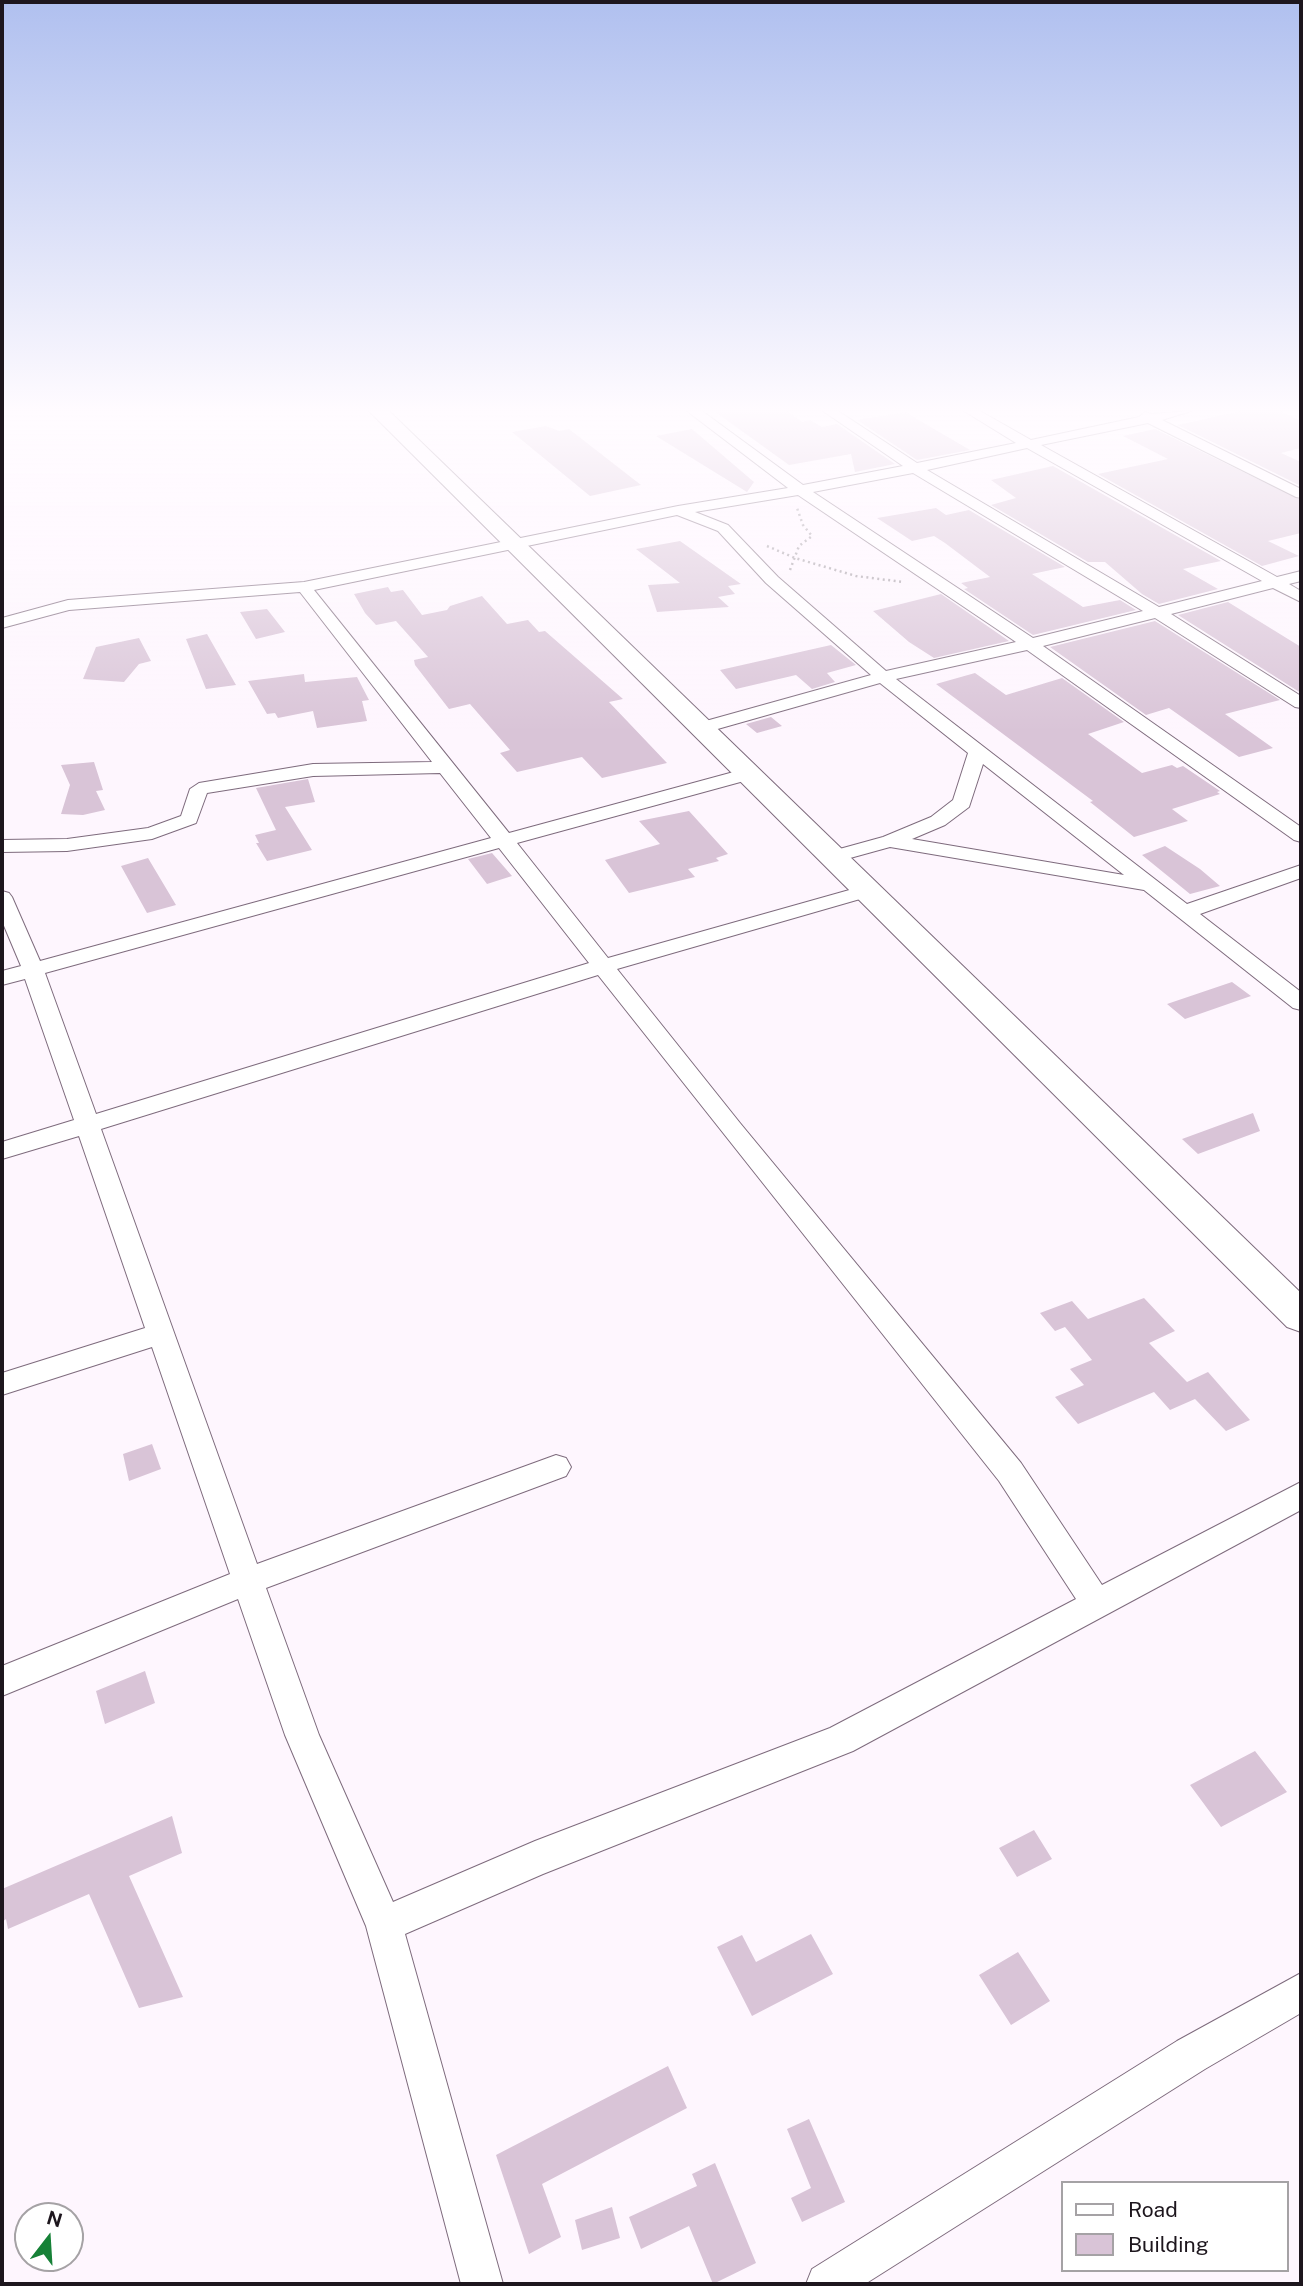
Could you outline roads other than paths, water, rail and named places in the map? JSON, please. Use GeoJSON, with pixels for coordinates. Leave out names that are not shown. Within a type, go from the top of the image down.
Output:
{"type":"FeatureCollection","features":[{"type":"Feature","properties":{"kind":"street"},"geometry":{"type":"LineString","coordinates":[[486,518],[1301,1317]]}},
{"type":"Feature","properties":{"kind":"street"},"geometry":{"type":"LineString","coordinates":[[2,623],[68,605],[304,587],[641,518]]}},
{"type":"Feature","properties":{"kind":"street"},"geometry":{"type":"LineString","coordinates":[[697,518],[723,528],[772,580],[883,677],[1301,1003]]}},
{"type":"Feature","properties":{"kind":"street"},"geometry":{"type":"LineString","coordinates":[[841,518],[1030,645],[1301,836]]}},
{"type":"Feature","properties":{"kind":"street"},"geometry":{"type":"LineString","coordinates":[[998,518],[1157,612],[1301,703]]}},
{"type":"Feature","properties":{"kind":"street"},"geometry":{"type":"LineString","coordinates":[[1158,518],[1301,597]]}},
{"type":"Feature","properties":{"kind":"street"},"geometry":{"type":"LineString","coordinates":[[701,728],[883,677],[1030,645],[1301,576]]}},
{"type":"Feature","properties":{"kind":"street"},"geometry":{"type":"LineString","coordinates":[[304,587],[731,1129],[1010,1472],[1098,1605]]}},
{"type":"Feature","properties":{"kind":"street"},"geometry":{"type":"LineString","coordinates":[[832,857],[890,841],[938,821],[962,803],[978,751]]}},
{"type":"Feature","properties":{"kind":"street"},"geometry":{"type":"LineString","coordinates":[[2,846],[67,845],[152,833],[189,819],[199,789],[313,770],[447,767]]}},
{"type":"Feature","properties":{"kind":"street"},"geometry":{"type":"LineString","coordinates":[[2,978],[748,774]]}},
{"type":"Feature","properties":{"kind":"street"},"geometry":{"type":"LineString","coordinates":[[890,841],[1150,886]]}},
{"type":"Feature","properties":{"kind":"street"},"geometry":{"type":"LineString","coordinates":[[1184,912],[1301,871]]}},
{"type":"Feature","properties":{"kind":"street"},"geometry":{"type":"LineString","coordinates":[[2,1151],[603,966],[867,891]]}},
{"type":"Feature","properties":{"kind":"street"},"geometry":{"type":"LineString","coordinates":[[2,897],[33,970],[302,1735],[384,1925],[482,2284]]}},
{"type":"Feature","properties":{"kind":"street"},"geometry":{"type":"LineString","coordinates":[[2,1384],[161,1334]]}},
{"type":"Feature","properties":{"kind":"street"},"geometry":{"type":"LineString","coordinates":[[2,1681],[248,1581],[556,1467]]}},
{"type":"Feature","properties":{"kind":"street"},"geometry":{"type":"LineString","coordinates":[[384,1925],[535,1859],[841,1740],[1301,1495]]}},
{"type":"Feature","properties":{"kind":"street"},"geometry":{"type":"LineString","coordinates":[[827,2284],[1191,2056],[1301,1992]]}}]}
